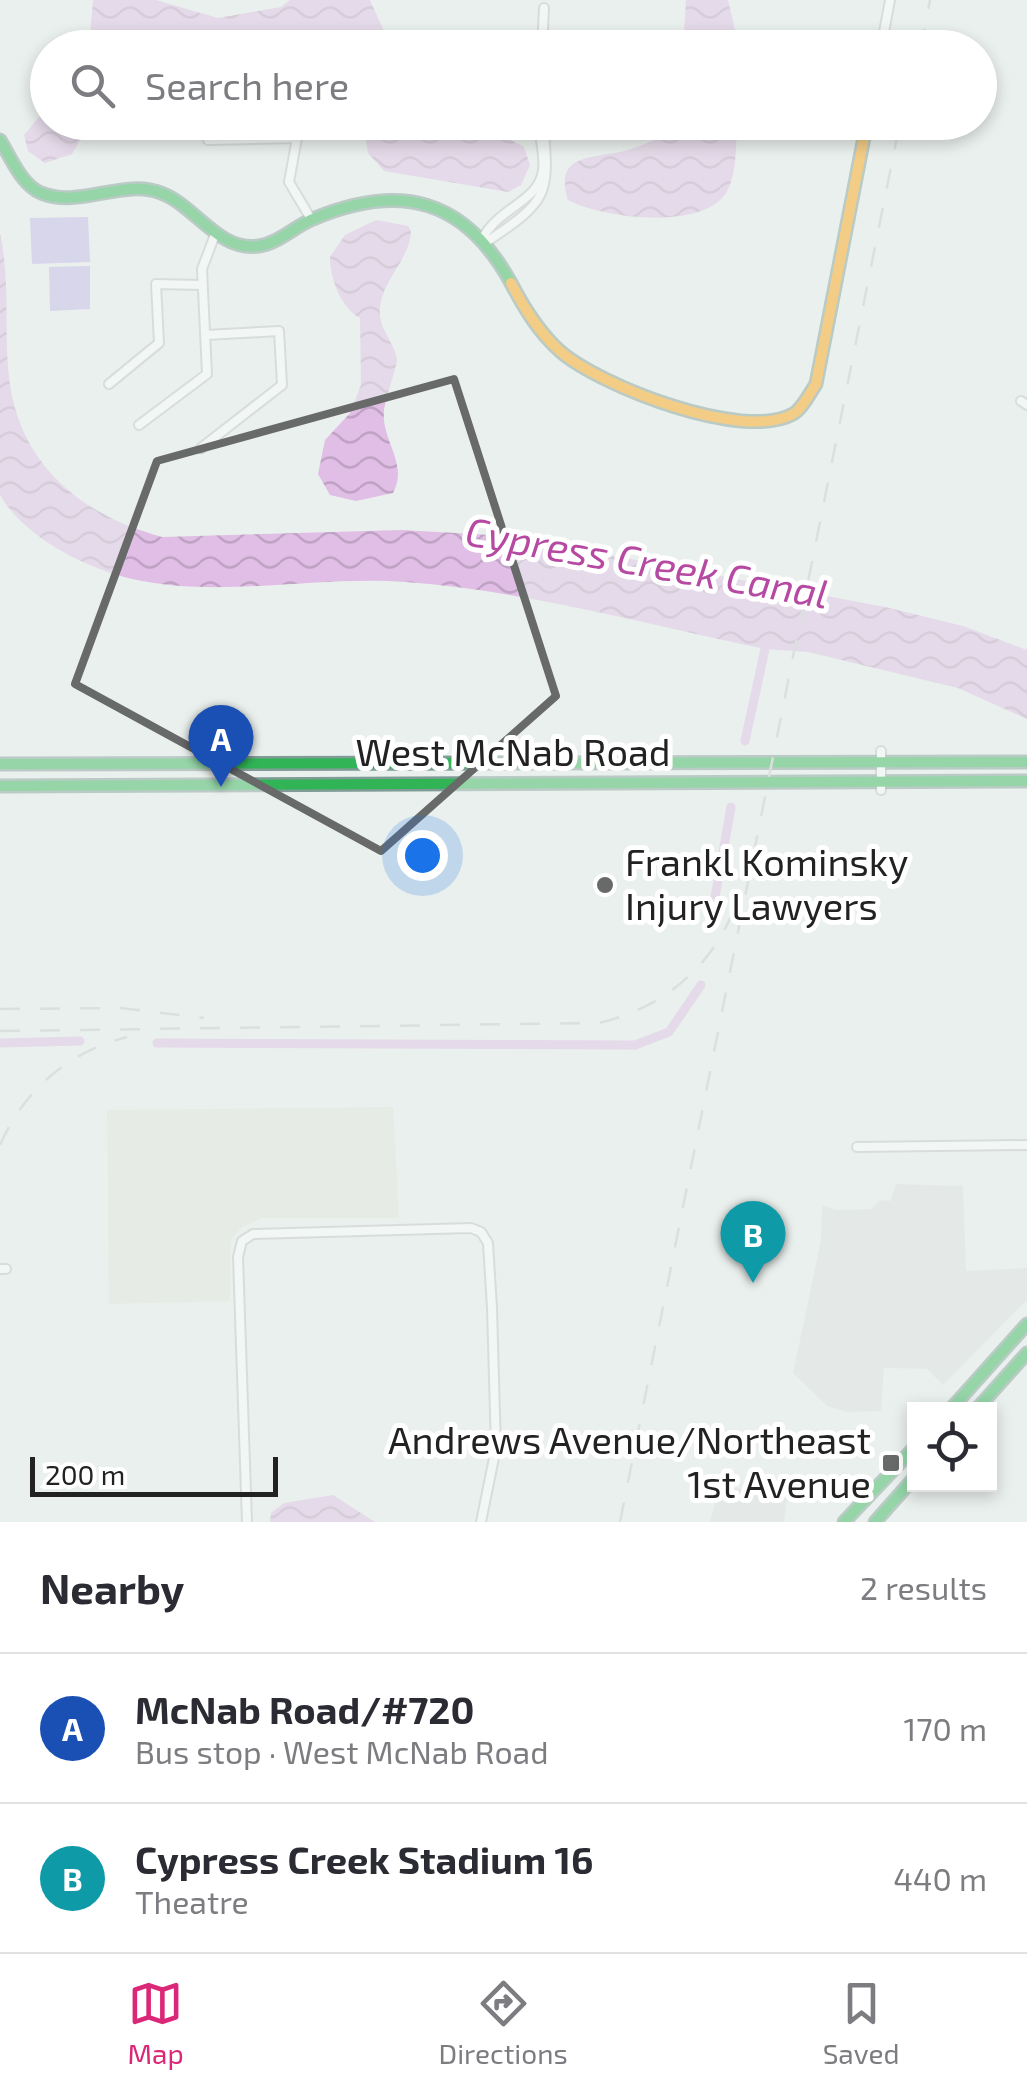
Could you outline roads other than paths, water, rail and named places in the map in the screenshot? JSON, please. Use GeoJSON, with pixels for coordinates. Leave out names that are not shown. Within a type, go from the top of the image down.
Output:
{"type":"FeatureCollection","features":[{"type":"Feature","properties":{"kind":"main road"},"geometry":{"type":"LineString","coordinates":[[0,140],[24,179],[44,194],[81,198],[162,193],[230,241],[260,246],[310,219],[355,204],[405,200],[459,219],[503,263],[537,327],[585,372],[613,388],[653,400],[777,420],[796,413],[816,384],[863,140]]}},
{"type":"Feature","properties":{"kind":"main road","name":"West McNab Road"},"geometry":{"type":"LineString","coordinates":[[0,764],[702,763],[881,757],[1027,762]]}},
{"type":"Feature","properties":{"kind":"main road"},"geometry":{"type":"LineString","coordinates":[[702,763],[702,781]]}},
{"type":"Feature","properties":{"kind":"main road","name":"West McNab Road"},"geometry":{"type":"LineString","coordinates":[[0,786],[702,781],[881,786],[1027,780]]}},
{"type":"Feature","properties":{"kind":"main road"},"geometry":{"type":"LineString","coordinates":[[957,1402],[1027,1324]]}},
{"type":"Feature","properties":{"kind":"main road"},"geometry":{"type":"LineString","coordinates":[[983,1402],[1027,1352]]}},
{"type":"Feature","properties":{"kind":"main road"},"geometry":{"type":"LineString","coordinates":[[844,1522],[907,1455]]}},
{"type":"Feature","properties":{"kind":"main road"},"geometry":{"type":"LineString","coordinates":[[874,1522],[907,1486]]}},
{"type":"Feature","properties":{"kind":"street"},"geometry":{"type":"LineString","coordinates":[[884,30],[890,0]]}},
{"type":"Feature","properties":{"kind":"street"},"geometry":{"type":"LineString","coordinates":[[546,30],[547,9]]}},
{"type":"Feature","properties":{"kind":"street"},"geometry":{"type":"LineString","coordinates":[[297,140],[289,182],[310,219]]}},
{"type":"Feature","properties":{"kind":"street"},"geometry":{"type":"LineString","coordinates":[[483,241],[492,220],[525,200],[540,182],[544,166],[542,140]]}},
{"type":"Feature","properties":{"kind":"street"},"geometry":{"type":"LineString","coordinates":[[483,241],[521,218],[546,184],[549,156],[545,140]]}},
{"type":"Feature","properties":{"kind":"street"},"geometry":{"type":"LineString","coordinates":[[139,425],[207,374],[202,270],[216,232]]}},
{"type":"Feature","properties":{"kind":"street"},"geometry":{"type":"LineString","coordinates":[[109,384],[158,343],[156,284],[202,285]]}},
{"type":"Feature","properties":{"kind":"street"},"geometry":{"type":"LineString","coordinates":[[201,448],[282,385],[279,331],[206,334]]}},
{"type":"Feature","properties":{"kind":"street"},"geometry":{"type":"LineString","coordinates":[[881,757],[881,786]]}},
{"type":"Feature","properties":{"kind":"street"},"geometry":{"type":"LineString","coordinates":[[857,1147],[1027,1145]]}},
{"type":"Feature","properties":{"kind":"street"},"geometry":{"type":"LineString","coordinates":[[247,1522],[238,1257],[242,1241],[264,1233],[470,1228],[481,1232],[490,1259],[496,1448],[481,1522]]}},
{"type":"Feature","properties":{"kind":"water"},"geometry":{"type":"Polygon","coordinates":[[[93,0],[156,0],[218,18],[281,7],[290,0],[370,0],[383,30],[90,30],[93,0]]]}},
{"type":"Feature","properties":{"kind":"water"},"geometry":{"type":"Polygon","coordinates":[[[686,0],[728,0],[735,30],[684,30],[686,0]]]}},
{"type":"Feature","properties":{"kind":"water"},"geometry":{"type":"Polygon","coordinates":[[[30,128],[30,140],[80,140],[72,154],[45,163],[28,151],[24,135],[30,128]]]}},
{"type":"Feature","properties":{"kind":"water"},"geometry":{"type":"Polygon","coordinates":[[[366,140],[511,140],[524,147],[530,165],[521,185],[508,192],[384,171],[368,153],[366,140]]]}},
{"type":"Feature","properties":{"kind":"water"},"geometry":{"type":"Polygon","coordinates":[[[654,140],[736,140],[732,178],[726,193],[714,205],[696,213],[674,217],[626,216],[568,200],[566,176],[574,163],[654,140]]]}},
{"type":"Feature","properties":{"kind":"water"},"geometry":{"type":"Polygon","coordinates":[[[376,220],[408,226],[411,231],[380,309],[397,359],[384,422],[398,472],[393,493],[356,501],[330,495],[318,474],[325,440],[350,413],[361,385],[360,318],[338,292],[330,257],[345,235],[376,220]]]}},
{"type":"Feature","properties":{"kind":"water","name":"Cypress Creek Canal"},"geometry":{"type":"Polygon","coordinates":[[[0,233],[8,366],[17,415],[28,441],[62,485],[108,516],[162,537],[402,530],[509,536],[885,607],[963,626],[1027,650],[1027,719],[958,688],[808,652],[765,649],[496,593],[372,581],[234,587],[166,585],[114,574],[77,559],[25,525],[0,495],[0,233]]]}},
{"type":"Feature","properties":{"kind":"water"},"geometry":{"type":"Polygon","coordinates":[[[333,1495],[375,1522],[270,1522],[271,1513],[284,1503],[333,1495]]]}},
{"type":"Feature","properties":{"kind":"waterway"},"geometry":{"type":"LineString","coordinates":[[745,741],[765,649]]}},
{"type":"Feature","properties":{"kind":"waterway"},"geometry":{"type":"LineString","coordinates":[[714,903],[731,807]]}},
{"type":"Feature","properties":{"kind":"waterway"},"geometry":{"type":"LineString","coordinates":[[157,1043],[635,1045],[669,1032],[701,985]]}},
{"type":"Feature","properties":{"kind":"waterway"},"geometry":{"type":"LineString","coordinates":[[0,1043],[80,1041]]}},
{"type":"Feature","properties":{"kind":"railway"},"geometry":{"type":"LineString","coordinates":[[924,30],[930,0]]}},
{"type":"Feature","properties":{"kind":"railway"},"geometry":{"type":"LineString","coordinates":[[620,1522],[896,140]]}},
{"type":"Feature","properties":{"kind":"railway"},"geometry":{"type":"LineString","coordinates":[[0,1031],[599,1023],[644,1007],[683,981],[714,947],[736,904]]}},
{"type":"Feature","properties":{"kind":"railway"},"geometry":{"type":"LineString","coordinates":[[0,1009],[120,1008],[204,1018]]}},
{"type":"Feature","properties":{"kind":"railway"},"geometry":{"type":"LineString","coordinates":[[0,1145],[22,1107],[50,1076],[86,1052],[127,1037]]}},
{"type":"Feature","properties":{"kind":"place","name":"McNab Road/#720"},"geometry":{"type":"Point","coordinates":[221,787]}},
{"type":"Feature","properties":{"kind":"place","name":"Frankl Kominsky Injury Lawyers"},"geometry":{"type":"Point","coordinates":[605,885]}},
{"type":"Feature","properties":{"kind":"place","name":"Cypress Creek Stadium 16"},"geometry":{"type":"Point","coordinates":[753,1283]}},
{"type":"Feature","properties":{"kind":"place","name":"Andrews Avenue/Northeast 1st Avenue"},"geometry":{"type":"Point","coordinates":[891,1463]}}]}
